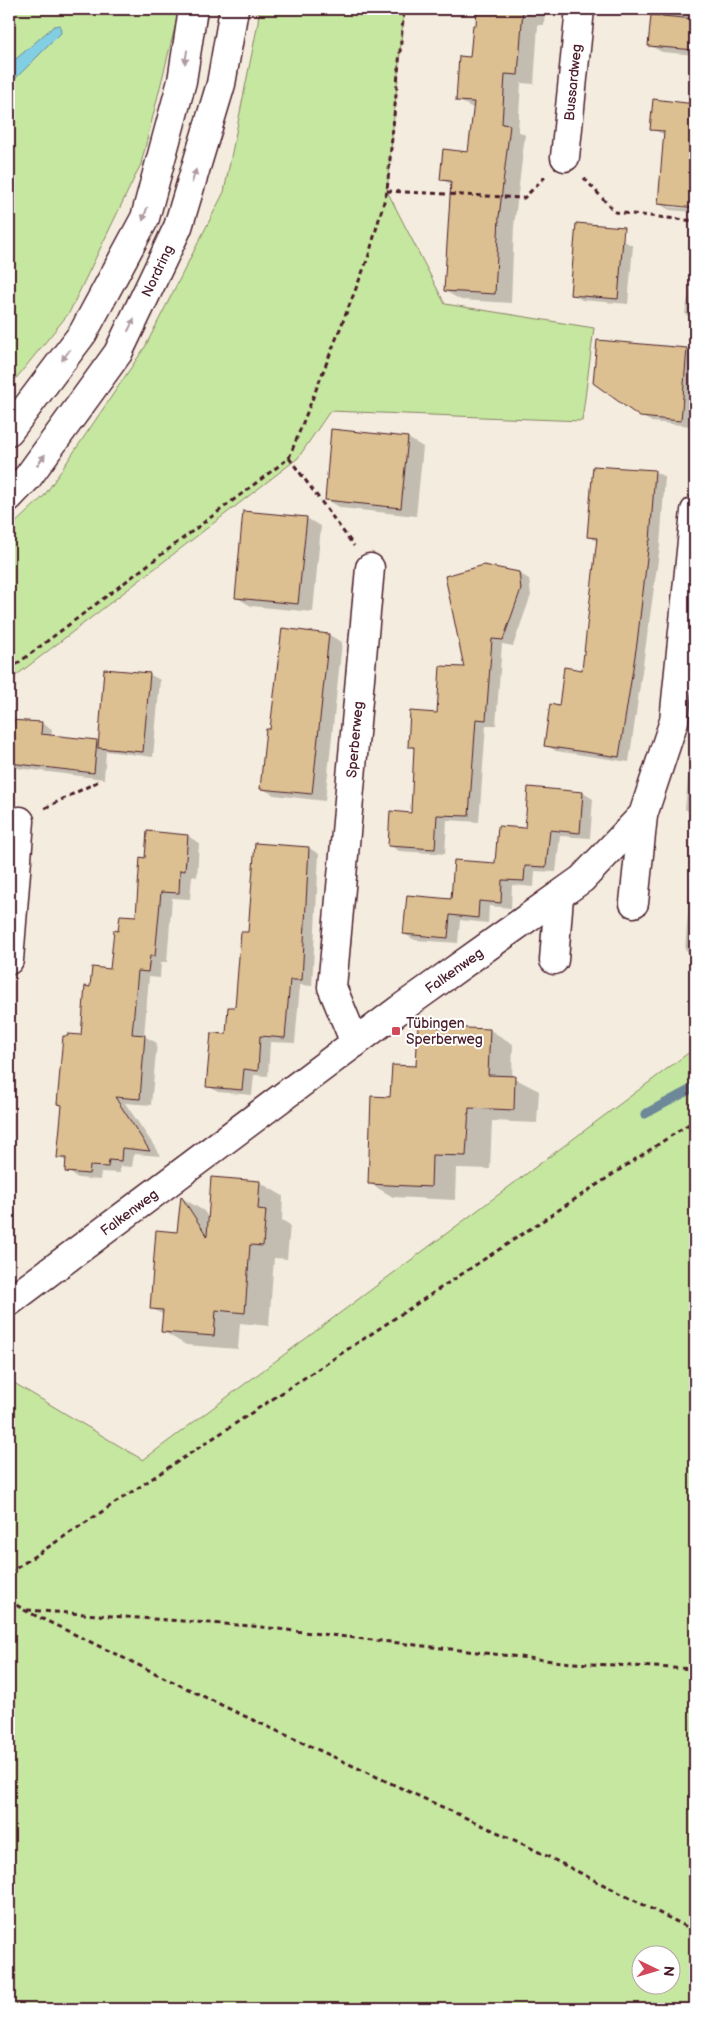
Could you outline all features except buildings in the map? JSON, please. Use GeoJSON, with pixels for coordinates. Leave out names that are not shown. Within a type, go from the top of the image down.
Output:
{"type":"FeatureCollection","features":[{"type":"Feature","properties":{"kind":"street"},"geometry":{"type":"LineString","coordinates":[[9,431],[82,333],[145,218],[182,81],[193,9]]}},
{"type":"Feature","properties":{"kind":"street","name":"Nordring"},"geometry":{"type":"LineString","coordinates":[[9,497],[28,477],[118,353],[178,228],[221,84],[234,9]]}},
{"type":"Feature","properties":{"kind":"street","name":"Bussardweg"},"geometry":{"type":"LineString","coordinates":[[565,157],[580,9]]}},
{"type":"Feature","properties":{"kind":"street","name":"Falkenweg"},"geometry":{"type":"LineString","coordinates":[[9,1301],[355,1043],[582,879],[643,815],[674,721],[695,510]]}},
{"type":"Feature","properties":{"kind":"street","name":"Sperberweg"},"geometry":{"type":"LineString","coordinates":[[355,1043],[332,987],[370,568]]}},
{"type":"Feature","properties":{"kind":"street"},"geometry":{"type":"LineString","coordinates":[[634,904],[643,815]]}},
{"type":"Feature","properties":{"kind":"street"},"geometry":{"type":"LineString","coordinates":[[9,960],[20,821]]}},
{"type":"Feature","properties":{"kind":"street"},"geometry":{"type":"LineString","coordinates":[[554,960],[559,896]]}},
{"type":"Feature","properties":{"kind":"path"},"geometry":{"type":"LineString","coordinates":[[9,670],[289,458],[368,258],[387,191],[404,9]]}},
{"type":"Feature","properties":{"kind":"path"},"geometry":{"type":"LineString","coordinates":[[387,191],[524,198],[565,157],[615,212],[695,221]]}},
{"type":"Feature","properties":{"kind":"path"},"geometry":{"type":"LineString","coordinates":[[289,458],[370,568]]}},
{"type":"Feature","properties":{"kind":"path"},"geometry":{"type":"LineString","coordinates":[[20,821],[99,781]]}},
{"type":"Feature","properties":{"kind":"path"},"geometry":{"type":"LineString","coordinates":[[9,1573],[695,1120]]}},
{"type":"Feature","properties":{"kind":"path"},"geometry":{"type":"LineString","coordinates":[[9,1600],[24,1610],[238,1713],[524,1845],[695,1930]]}},
{"type":"Feature","properties":{"kind":"path"},"geometry":{"type":"LineString","coordinates":[[24,1610],[252,1626],[571,1662],[695,1669]]}},
{"type":"Feature","properties":{"kind":"green space"},"geometry":{"type":"Polygon","coordinates":[[[9,9],[177,9],[177,19],[141,164],[69,313],[9,387],[9,9]]]}},
{"type":"Feature","properties":{"kind":"green space"},"geometry":{"type":"Polygon","coordinates":[[[259,9],[404,9],[387,191],[445,304],[594,328],[582,421],[330,411],[298,458],[9,681],[9,529],[44,496],[145,347],[224,192],[258,23],[259,9]]]}},
{"type":"Feature","properties":{"kind":"green space"},"geometry":{"type":"Polygon","coordinates":[[[695,1048],[695,2009],[9,2009],[9,1380],[143,1460],[695,1048]]]}},
{"type":"Feature","properties":{"kind":"water"},"geometry":{"type":"Polygon","coordinates":[[[60,25],[61,33],[9,85],[9,65],[54,26],[60,25]]]}},
{"type":"Feature","properties":{"kind":"waterway"},"geometry":{"type":"LineString","coordinates":[[645,1114],[695,1087]]}},
{"type":"Feature","properties":{"kind":"place","name":"Tübingen Sperberweg"},"geometry":{"type":"Point","coordinates":[396,1031]}}]}
